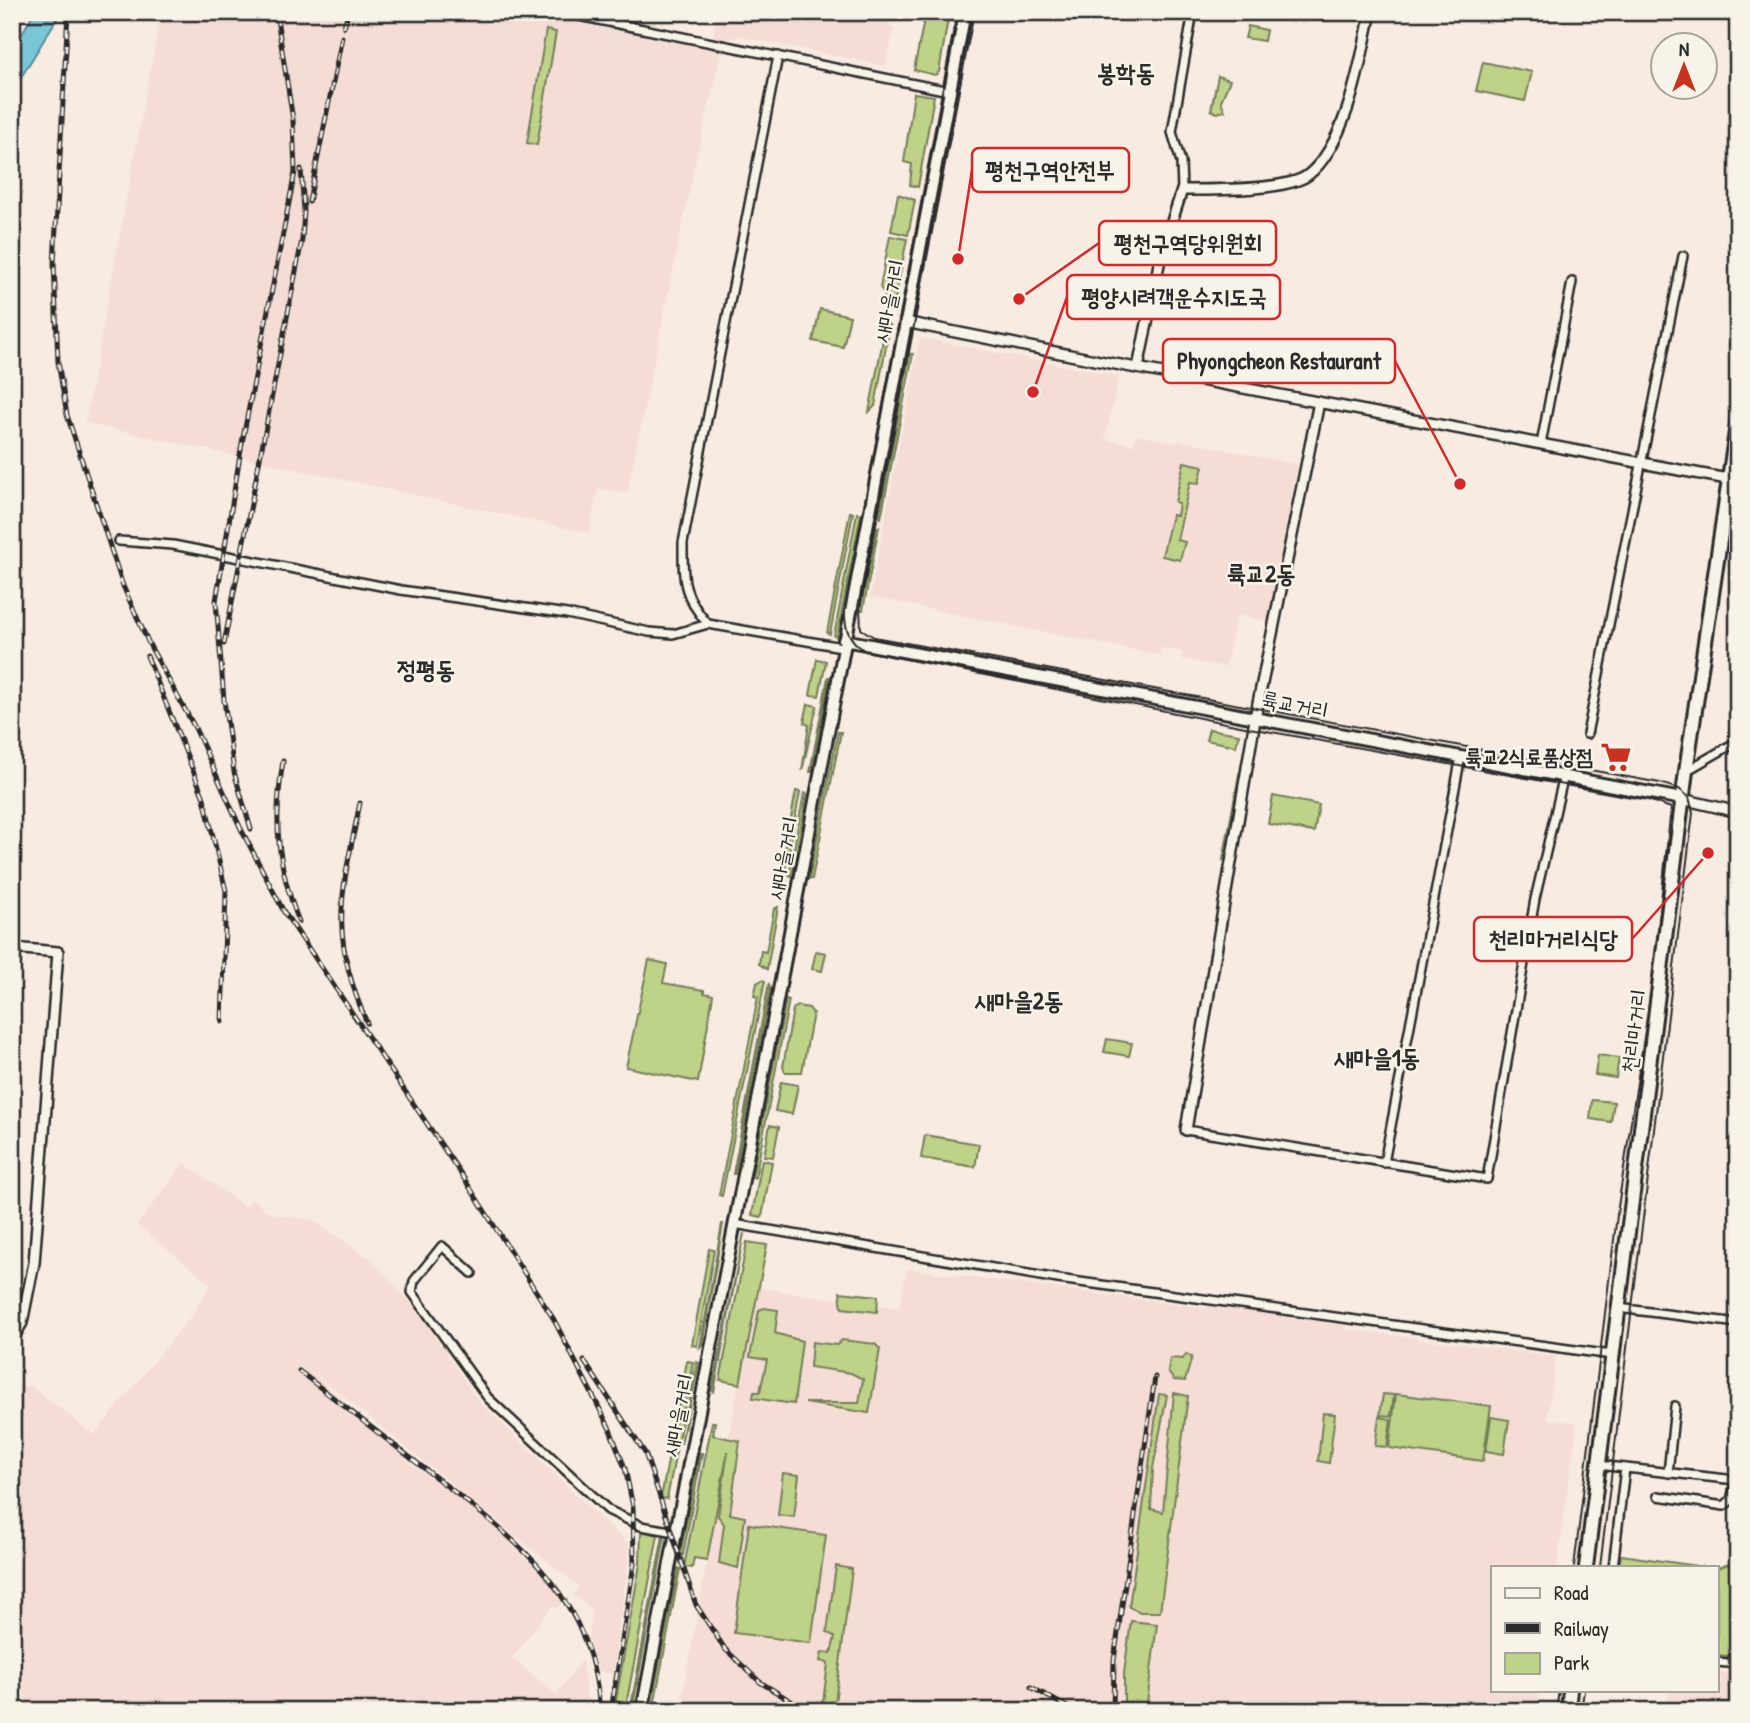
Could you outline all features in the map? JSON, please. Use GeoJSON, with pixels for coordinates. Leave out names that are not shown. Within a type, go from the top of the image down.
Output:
{"type":"FeatureCollection","features":[{"type":"Feature","properties":{"kind":"highway","name":"천리마거리"},"geometry":{"type":"LineString","coordinates":[[1586,1566],[1682,799],[1734,480],[1738,418]]}},
{"type":"Feature","properties":{"kind":"highway"},"geometry":{"type":"LineString","coordinates":[[1568,1711],[1570,1692]]}},
{"type":"Feature","properties":{"kind":"main road","name":"새마을거리"},"geometry":{"type":"LineString","coordinates":[[642,1711],[965,12]]}},
{"type":"Feature","properties":{"kind":"main road","name":"륙교거리"},"geometry":{"type":"LineString","coordinates":[[843,644],[1256,717],[1682,799]]}},
{"type":"Feature","properties":{"kind":"street"},"geometry":{"type":"LineString","coordinates":[[468,13],[481,12]]}},
{"type":"Feature","properties":{"kind":"street"},"geometry":{"type":"LineString","coordinates":[[559,12],[949,91]]}},
{"type":"Feature","properties":{"kind":"street"},"geometry":{"type":"LineString","coordinates":[[1139,368],[1160,259],[1182,190],[1181,162],[1172,132],[1193,12]]}},
{"type":"Feature","properties":{"kind":"street"},"geometry":{"type":"LineString","coordinates":[[1182,190],[1254,188],[1307,176],[1322,159],[1348,108],[1371,12]]}},
{"type":"Feature","properties":{"kind":"street"},"geometry":{"type":"LineString","coordinates":[[708,624],[691,606],[684,589],[683,543],[778,56]]}},
{"type":"Feature","properties":{"kind":"street"},"geometry":{"type":"LineString","coordinates":[[1587,734],[1683,256]]}},
{"type":"Feature","properties":{"kind":"street"},"geometry":{"type":"LineString","coordinates":[[1541,444],[1572,282]]}},
{"type":"Feature","properties":{"kind":"street"},"geometry":{"type":"LineString","coordinates":[[905,321],[1734,480]]}},
{"type":"Feature","properties":{"kind":"street"},"geometry":{"type":"LineString","coordinates":[[1320,402],[1256,717],[1186,1130],[1487,1179],[1535,899],[1564,775]]}},
{"type":"Feature","properties":{"kind":"street"},"geometry":{"type":"LineString","coordinates":[[119,541],[173,545],[401,590],[567,614],[649,632],[673,634],[708,624],[843,644]]}},
{"type":"Feature","properties":{"kind":"street"},"geometry":{"type":"LineString","coordinates":[[1686,771],[1737,742]]}},
{"type":"Feature","properties":{"kind":"street"},"geometry":{"type":"LineString","coordinates":[[1384,1163],[1461,756]]}},
{"type":"Feature","properties":{"kind":"street","name":"륙교거리"},"geometry":{"type":"LineString","coordinates":[[1682,799],[1738,812]]}},
{"type":"Feature","properties":{"kind":"street"},"geometry":{"type":"LineString","coordinates":[[12,948],[58,952],[34,1263],[22,1323],[12,1340]]}},
{"type":"Feature","properties":{"kind":"street"},"geometry":{"type":"LineString","coordinates":[[734,1224],[1058,1279],[1612,1355]]}},
{"type":"Feature","properties":{"kind":"street"},"geometry":{"type":"LineString","coordinates":[[472,1273],[442,1246],[414,1281],[412,1292],[488,1398],[608,1510],[641,1526],[676,1532]]}},
{"type":"Feature","properties":{"kind":"street"},"geometry":{"type":"LineString","coordinates":[[1618,1308],[1738,1323]]}},
{"type":"Feature","properties":{"kind":"street"},"geometry":{"type":"LineString","coordinates":[[1668,1473],[1675,1406]]}},
{"type":"Feature","properties":{"kind":"street"},"geometry":{"type":"LineString","coordinates":[[1598,1465],[1668,1473],[1737,1476],[1731,1500],[1724,1506],[1658,1496]]}},
{"type":"Feature","properties":{"kind":"street"},"geometry":{"type":"LineString","coordinates":[[1613,1566],[1625,1468]]}},
{"type":"Feature","properties":{"kind":"street"},"geometry":{"type":"LineString","coordinates":[[1718,1662],[1738,1664]]}},
{"type":"Feature","properties":{"kind":"shaded area"},"geometry":{"type":"Polygon","coordinates":[[[161,12],[448,12],[493,24],[522,12],[722,51],[695,163],[627,493],[598,488],[589,533],[85,423],[161,12]]]}},
{"type":"Feature","properties":{"kind":"shaded area"},"geometry":{"type":"Polygon","coordinates":[[[717,12],[892,12],[889,26],[894,29],[886,66],[738,36],[728,40],[713,37],[717,12]]]}},
{"type":"Feature","properties":{"kind":"shaded area"},"geometry":{"type":"Polygon","coordinates":[[[920,338],[1119,376],[1105,439],[1134,445],[1137,435],[1178,443],[1179,440],[1298,465],[1268,621],[1237,615],[1225,667],[1181,659],[1182,652],[1161,648],[1159,655],[870,597],[920,338]]]}},
{"type":"Feature","properties":{"kind":"shaded area"},"geometry":{"type":"Polygon","coordinates":[[[184,1163],[245,1207],[252,1199],[272,1214],[312,1220],[371,1259],[418,1311],[479,1402],[630,1546],[613,1674],[598,1671],[588,1639],[592,1610],[573,1595],[579,1587],[308,1368],[410,1463],[492,1523],[557,1591],[564,1601],[556,1609],[552,1606],[512,1658],[556,1694],[582,1660],[589,1711],[40,1711],[12,1690],[12,1377],[27,1388],[30,1385],[94,1435],[192,1315],[211,1284],[137,1225],[184,1163]]]}},
{"type":"Feature","properties":{"kind":"shaded area"},"geometry":{"type":"Polygon","coordinates":[[[907,1269],[1208,1308],[1210,1302],[1300,1314],[1347,1325],[1346,1329],[1556,1356],[1547,1419],[1577,1423],[1557,1566],[1491,1566],[1491,1692],[1540,1692],[1537,1711],[680,1711],[743,1358],[760,1288],[899,1308],[907,1269]]]}},
{"type":"Feature","properties":{"kind":"shaded area"},"geometry":{"type":"Polygon","coordinates":[[[1718,1671],[1738,1674],[1738,1711],[1665,1711],[1669,1692],[1718,1692],[1718,1671]]]}},
{"type":"Feature","properties":{"kind":"green space"},"geometry":{"type":"Polygon","coordinates":[[[925,15],[948,19],[939,72],[935,75],[914,70],[925,15]]]}},
{"type":"Feature","properties":{"kind":"green space"},"geometry":{"type":"Polygon","coordinates":[[[1248,26],[1266,30],[1264,41],[1245,38],[1248,26]]]}},
{"type":"Feature","properties":{"kind":"green space"},"geometry":{"type":"Polygon","coordinates":[[[546,30],[556,32],[537,145],[527,143],[546,30]]]}},
{"type":"Feature","properties":{"kind":"green space"},"geometry":{"type":"Polygon","coordinates":[[[1483,62],[1532,72],[1525,101],[1476,91],[1483,62]]]}},
{"type":"Feature","properties":{"kind":"green space"},"geometry":{"type":"Polygon","coordinates":[[[1218,76],[1230,80],[1221,101],[1225,111],[1217,113],[1211,110],[1218,76]]]}},
{"type":"Feature","properties":{"kind":"green space"},"geometry":{"type":"Polygon","coordinates":[[[914,93],[934,96],[918,187],[910,185],[912,164],[904,162],[914,93]]]}},
{"type":"Feature","properties":{"kind":"green space"},"geometry":{"type":"Polygon","coordinates":[[[898,194],[915,200],[908,235],[891,231],[898,194]]]}},
{"type":"Feature","properties":{"kind":"green space"},"geometry":{"type":"Polygon","coordinates":[[[890,236],[907,239],[893,310],[880,287],[890,236]]]}},
{"type":"Feature","properties":{"kind":"green space"},"geometry":{"type":"Polygon","coordinates":[[[820,309],[850,316],[843,347],[813,341],[820,309]]]}},
{"type":"Feature","properties":{"kind":"green space"},"geometry":{"type":"Polygon","coordinates":[[[886,324],[890,325],[875,406],[869,412],[886,324]]]}},
{"type":"Feature","properties":{"kind":"green space"},"geometry":{"type":"Polygon","coordinates":[[[910,354],[913,354],[881,518],[879,517],[910,354]]]}},
{"type":"Feature","properties":{"kind":"green space"},"geometry":{"type":"Polygon","coordinates":[[[1184,462],[1203,466],[1199,483],[1190,482],[1177,540],[1185,542],[1180,560],[1162,556],[1172,515],[1177,516],[1179,504],[1175,502],[1184,462]]]}},
{"type":"Feature","properties":{"kind":"green space"},"geometry":{"type":"Polygon","coordinates":[[[850,512],[853,513],[830,634],[827,633],[850,512]]]}},
{"type":"Feature","properties":{"kind":"green space"},"geometry":{"type":"Polygon","coordinates":[[[857,513],[861,514],[837,637],[834,636],[857,513]]]}},
{"type":"Feature","properties":{"kind":"green space"},"geometry":{"type":"Polygon","coordinates":[[[877,527],[863,610],[860,610],[877,527]]]}},
{"type":"Feature","properties":{"kind":"green space"},"geometry":{"type":"Polygon","coordinates":[[[817,659],[826,661],[819,696],[810,695],[817,659]]]}},
{"type":"Feature","properties":{"kind":"green space"},"geometry":{"type":"Polygon","coordinates":[[[828,677],[830,677],[810,772],[828,677]]]}},
{"type":"Feature","properties":{"kind":"green space"},"geometry":{"type":"Polygon","coordinates":[[[808,704],[817,706],[802,771],[809,725],[804,723],[808,704]]]}},
{"type":"Feature","properties":{"kind":"green space"},"geometry":{"type":"Polygon","coordinates":[[[1209,729],[1239,734],[1236,746],[1206,740],[1209,729]]]}},
{"type":"Feature","properties":{"kind":"green space"},"geometry":{"type":"Polygon","coordinates":[[[838,732],[841,732],[812,879],[809,879],[838,732]]]}},
{"type":"Feature","properties":{"kind":"green space"},"geometry":{"type":"Polygon","coordinates":[[[1239,774],[1243,778],[1227,858],[1223,860],[1239,774]]]}},
{"type":"Feature","properties":{"kind":"green space"},"geometry":{"type":"Polygon","coordinates":[[[796,791],[800,792],[783,882],[779,882],[796,791]]]}},
{"type":"Feature","properties":{"kind":"green space"},"geometry":{"type":"Polygon","coordinates":[[[804,793],[807,794],[792,876],[789,875],[804,793]]]}},
{"type":"Feature","properties":{"kind":"green space"},"geometry":{"type":"Polygon","coordinates":[[[1273,796],[1319,805],[1314,832],[1268,824],[1273,796]]]}},
{"type":"Feature","properties":{"kind":"green space"},"geometry":{"type":"Polygon","coordinates":[[[778,907],[767,969],[759,964],[761,951],[766,952],[774,909],[778,907]]]}},
{"type":"Feature","properties":{"kind":"green space"},"geometry":{"type":"Polygon","coordinates":[[[816,951],[826,953],[822,971],[812,969],[816,951]]]}},
{"type":"Feature","properties":{"kind":"green space"},"geometry":{"type":"Polygon","coordinates":[[[649,960],[667,964],[663,983],[704,990],[704,993],[713,995],[698,1082],[626,1067],[649,960]]]}},
{"type":"Feature","properties":{"kind":"green space"},"geometry":{"type":"Polygon","coordinates":[[[765,981],[722,1196],[719,1195],[758,997],[754,996],[757,983],[765,981]]]}},
{"type":"Feature","properties":{"kind":"green space"},"geometry":{"type":"Polygon","coordinates":[[[769,983],[770,990],[733,1174],[769,983]]]}},
{"type":"Feature","properties":{"kind":"green space"},"geometry":{"type":"Polygon","coordinates":[[[786,999],[789,1000],[755,1178],[752,1177],[786,999]]]}},
{"type":"Feature","properties":{"kind":"green space"},"geometry":{"type":"Polygon","coordinates":[[[797,1006],[809,1008],[813,1013],[802,1072],[785,1072],[783,1067],[793,1009],[797,1006]]]}},
{"type":"Feature","properties":{"kind":"green space"},"geometry":{"type":"Polygon","coordinates":[[[1107,1039],[1132,1043],[1129,1056],[1104,1052],[1107,1039]]]}},
{"type":"Feature","properties":{"kind":"green space"},"geometry":{"type":"Polygon","coordinates":[[[1598,1055],[1619,1058],[1616,1078],[1595,1075],[1598,1055]]]}},
{"type":"Feature","properties":{"kind":"green space"},"geometry":{"type":"Polygon","coordinates":[[[781,1082],[798,1085],[792,1114],[775,1111],[781,1082]]]}},
{"type":"Feature","properties":{"kind":"green space"},"geometry":{"type":"Polygon","coordinates":[[[1592,1100],[1614,1102],[1611,1122],[1590,1119],[1592,1100]]]}},
{"type":"Feature","properties":{"kind":"green space"},"geometry":{"type":"Polygon","coordinates":[[[770,1125],[779,1127],[773,1157],[764,1156],[770,1125]]]}},
{"type":"Feature","properties":{"kind":"green space"},"geometry":{"type":"Polygon","coordinates":[[[925,1135],[979,1144],[975,1167],[921,1158],[925,1135]]]}},
{"type":"Feature","properties":{"kind":"green space"},"geometry":{"type":"Polygon","coordinates":[[[762,1160],[772,1162],[762,1217],[752,1215],[762,1160]]]}},
{"type":"Feature","properties":{"kind":"green space"},"geometry":{"type":"Polygon","coordinates":[[[722,1224],[702,1345],[700,1347],[722,1224]]]}},
{"type":"Feature","properties":{"kind":"green space"},"geometry":{"type":"Polygon","coordinates":[[[744,1233],[714,1392],[712,1391],[744,1233]]]}},
{"type":"Feature","properties":{"kind":"green space"},"geometry":{"type":"Polygon","coordinates":[[[747,1242],[767,1245],[740,1384],[720,1380],[747,1242]]]}},
{"type":"Feature","properties":{"kind":"green space"},"geometry":{"type":"Polygon","coordinates":[[[709,1249],[714,1250],[697,1346],[692,1345],[709,1249]]]}},
{"type":"Feature","properties":{"kind":"green space"},"geometry":{"type":"Polygon","coordinates":[[[840,1292],[878,1296],[877,1312],[842,1308],[840,1292]]]}},
{"type":"Feature","properties":{"kind":"green space"},"geometry":{"type":"Polygon","coordinates":[[[759,1310],[778,1310],[775,1333],[802,1341],[794,1404],[753,1398],[754,1392],[760,1392],[767,1360],[750,1357],[759,1310]]]}},
{"type":"Feature","properties":{"kind":"green space"},"geometry":{"type":"Polygon","coordinates":[[[842,1340],[875,1344],[880,1349],[869,1413],[805,1403],[859,1403],[863,1379],[851,1373],[810,1367],[812,1342],[837,1345],[842,1340]]]}},
{"type":"Feature","properties":{"kind":"green space"},"geometry":{"type":"Polygon","coordinates":[[[1186,1354],[1192,1357],[1185,1381],[1174,1380],[1168,1372],[1170,1358],[1183,1359],[1186,1354]]]}},
{"type":"Feature","properties":{"kind":"green space"},"geometry":{"type":"Polygon","coordinates":[[[687,1361],[693,1362],[667,1499],[661,1498],[687,1361]]]}},
{"type":"Feature","properties":{"kind":"green space"},"geometry":{"type":"Polygon","coordinates":[[[696,1362],[699,1363],[681,1444],[696,1362]]]}},
{"type":"Feature","properties":{"kind":"green space"},"geometry":{"type":"Polygon","coordinates":[[[1174,1393],[1188,1396],[1160,1612],[1140,1612],[1129,1607],[1159,1394],[1167,1395],[1153,1468],[1151,1509],[1163,1512],[1174,1393]]]}},
{"type":"Feature","properties":{"kind":"green space"},"geometry":{"type":"Polygon","coordinates":[[[1383,1394],[1394,1395],[1391,1416],[1380,1415],[1383,1394]]]}},
{"type":"Feature","properties":{"kind":"green space"},"geometry":{"type":"Polygon","coordinates":[[[1396,1394],[1491,1406],[1483,1461],[1389,1448],[1396,1394]]]}},
{"type":"Feature","properties":{"kind":"green space"},"geometry":{"type":"Polygon","coordinates":[[[1323,1413],[1335,1414],[1329,1463],[1318,1461],[1323,1413]]]}},
{"type":"Feature","properties":{"kind":"green space"},"geometry":{"type":"Polygon","coordinates":[[[1379,1417],[1391,1419],[1387,1447],[1375,1446],[1379,1417]]]}},
{"type":"Feature","properties":{"kind":"green space"},"geometry":{"type":"Polygon","coordinates":[[[1491,1417],[1509,1420],[1504,1454],[1486,1451],[1491,1417]]]}},
{"type":"Feature","properties":{"kind":"green space"},"geometry":{"type":"Polygon","coordinates":[[[712,1422],[715,1422],[713,1435],[740,1441],[730,1514],[745,1517],[738,1568],[719,1563],[724,1524],[718,1516],[728,1451],[707,1560],[694,1558],[692,1568],[684,1567],[712,1422]]]}},
{"type":"Feature","properties":{"kind":"green space"},"geometry":{"type":"Polygon","coordinates":[[[700,1453],[683,1555],[680,1555],[700,1453]]]}},
{"type":"Feature","properties":{"kind":"green space"},"geometry":{"type":"Polygon","coordinates":[[[783,1473],[799,1475],[794,1517],[778,1515],[783,1473]]]}},
{"type":"Feature","properties":{"kind":"green space"},"geometry":{"type":"Polygon","coordinates":[[[749,1524],[826,1535],[811,1643],[734,1633],[749,1524]]]}},
{"type":"Feature","properties":{"kind":"green space"},"geometry":{"type":"Polygon","coordinates":[[[641,1531],[658,1535],[625,1711],[614,1711],[640,1564],[641,1531]]]}},
{"type":"Feature","properties":{"kind":"green space"},"geometry":{"type":"Polygon","coordinates":[[[663,1536],[665,1536],[630,1711],[663,1536]]]}},
{"type":"Feature","properties":{"kind":"green space"},"geometry":{"type":"Polygon","coordinates":[[[1621,1555],[1697,1566],[1619,1566],[1621,1555]]]}},
{"type":"Feature","properties":{"kind":"green space"},"geometry":{"type":"Polygon","coordinates":[[[1738,1561],[1738,1657],[1718,1655],[1718,1568],[1738,1561]]]}},
{"type":"Feature","properties":{"kind":"green space"},"geometry":{"type":"Polygon","coordinates":[[[836,1566],[852,1569],[834,1711],[821,1711],[814,1706],[823,1702],[828,1663],[820,1661],[822,1652],[831,1653],[835,1637],[827,1632],[836,1566]]]}},
{"type":"Feature","properties":{"kind":"green space"},"geometry":{"type":"Polygon","coordinates":[[[678,1568],[680,1569],[653,1711],[650,1711],[678,1568]]]}},
{"type":"Feature","properties":{"kind":"green space"},"geometry":{"type":"Polygon","coordinates":[[[1131,1621],[1157,1624],[1146,1711],[1124,1711],[1124,1673],[1131,1621]]]}},
{"type":"Feature","properties":{"kind":"water"},"geometry":{"type":"Polygon","coordinates":[[[34,12],[61,12],[12,92],[12,52],[34,12]]]}},
{"type":"Feature","properties":{"kind":"tram line"},"geometry":{"type":"LineString","coordinates":[[957,12],[845,608],[846,627],[851,638],[865,651],[1255,729],[1648,800],[1671,808],[1652,985],[1618,1207],[1574,1566]]}},
{"type":"Feature","properties":{"kind":"tram line"},"geometry":{"type":"LineString","coordinates":[[974,12],[860,608],[861,629],[874,637],[1660,783],[1679,789],[1689,797],[1693,813],[1600,1566]]}},
{"type":"Feature","properties":{"kind":"tram line"},"geometry":{"type":"LineString","coordinates":[[1556,1711],[1559,1692]]}},
{"type":"Feature","properties":{"kind":"tram line"},"geometry":{"type":"LineString","coordinates":[[1581,1711],[1584,1692]]}},
{"type":"Feature","properties":{"kind":"railway"},"geometry":{"type":"LineString","coordinates":[[68,12],[54,263],[58,362],[67,415],[123,586],[150,646],[195,728],[241,829],[284,912],[465,1180],[553,1318],[609,1427],[625,1468],[633,1507],[634,1564],[611,1711]]}},
{"type":"Feature","properties":{"kind":"railway"},"geometry":{"type":"LineString","coordinates":[[251,829],[234,772],[224,700],[216,601],[242,443],[295,172],[293,120],[276,12]]}},
{"type":"Feature","properties":{"kind":"railway"},"geometry":{"type":"LineString","coordinates":[[344,27],[348,12]]}},
{"type":"Feature","properties":{"kind":"railway"},"geometry":{"type":"LineString","coordinates":[[309,202],[342,37]]}},
{"type":"Feature","properties":{"kind":"railway"},"geometry":{"type":"LineString","coordinates":[[224,644],[302,240],[304,211],[301,169]]}},
{"type":"Feature","properties":{"kind":"railway"},"geometry":{"type":"LineString","coordinates":[[147,656],[204,798],[226,891],[222,1022]]}},
{"type":"Feature","properties":{"kind":"railway"},"geometry":{"type":"LineString","coordinates":[[283,761],[278,804],[279,843],[286,881],[299,922]]}},
{"type":"Feature","properties":{"kind":"railway"},"geometry":{"type":"LineString","coordinates":[[360,803],[342,914],[347,964],[367,1023]]}},
{"type":"Feature","properties":{"kind":"railway"},"geometry":{"type":"LineString","coordinates":[[584,1361],[645,1453],[696,1605],[725,1649],[760,1682],[807,1711]]}},
{"type":"Feature","properties":{"kind":"railway"},"geometry":{"type":"LineString","coordinates":[[299,1371],[491,1521],[544,1572],[565,1601],[582,1633],[594,1670],[600,1711]]}},
{"type":"Feature","properties":{"kind":"railway"},"geometry":{"type":"LineString","coordinates":[[1113,1711],[1114,1660],[1155,1377]]}},
{"type":"Feature","properties":{"kind":"railway"},"geometry":{"type":"LineString","coordinates":[[1031,1687],[1074,1711]]}},
{"type":"Feature","properties":{"kind":"place","name":"평천구역안전부"},"geometry":{"type":"Point","coordinates":[958,259]}},
{"type":"Feature","properties":{"kind":"place","name":"평천구역당위원회"},"geometry":{"type":"Point","coordinates":[1019,299]}},
{"type":"Feature","properties":{"kind":"place","name":"평양시려객운수지도국"},"geometry":{"type":"Point","coordinates":[1033,392]}},
{"type":"Feature","properties":{"kind":"place","name":"Phyongcheon Restaurant"},"geometry":{"type":"Point","coordinates":[1460,484]}},
{"type":"Feature","properties":{"kind":"place","name":"륙교2식료품상점"},"geometry":{"type":"Point","coordinates":[1616,757]}},
{"type":"Feature","properties":{"kind":"place","name":"천리마거리식당"},"geometry":{"type":"Point","coordinates":[1708,853]}},
{"type":"Feature","properties":{"kind":"district","name":"봉학동"},"geometry":{"type":"Point","coordinates":[1126,73]}},
{"type":"Feature","properties":{"kind":"district","name":"륙교2동"},"geometry":{"type":"Point","coordinates":[1261,574]}},
{"type":"Feature","properties":{"kind":"district","name":"정평동"},"geometry":{"type":"Point","coordinates":[426,670]}},
{"type":"Feature","properties":{"kind":"district","name":"새마을2동"},"geometry":{"type":"Point","coordinates":[1019,1001]}},
{"type":"Feature","properties":{"kind":"district","name":"새마을1동"},"geometry":{"type":"Point","coordinates":[1377,1058]}}]}
